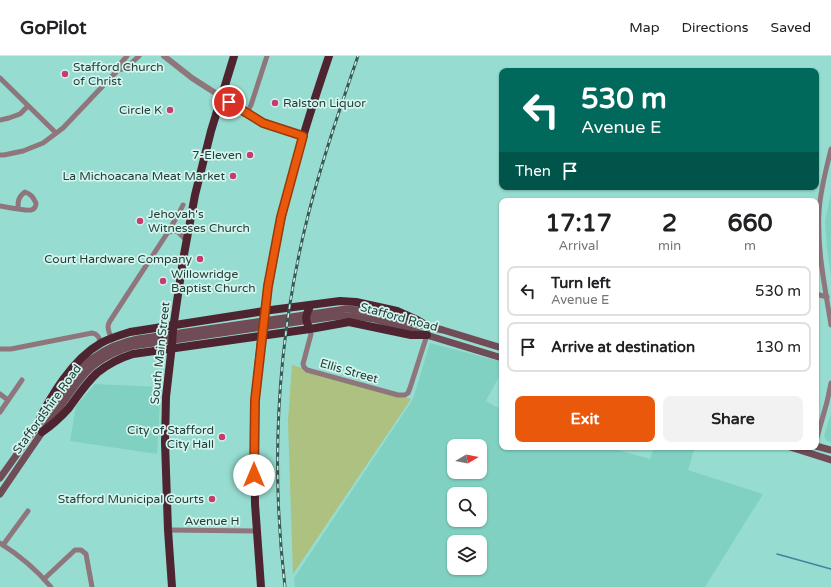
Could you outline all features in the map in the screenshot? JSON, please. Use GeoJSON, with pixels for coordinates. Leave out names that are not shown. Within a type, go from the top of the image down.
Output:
{"type":"FeatureCollection","features":[{"type":"Feature","properties":{"kind":"highway","name":"South Main Street"},"geometry":{"type":"LineString","coordinates":[[172,587],[168,530],[166,397],[179,282],[186,240],[204,156],[234,56]]}},
{"type":"Feature","properties":{"kind":"highway"},"geometry":{"type":"LineString","coordinates":[[261,587],[254,487],[254,419],[264,313],[272,260],[281,217],[303,136],[329,56]]}},
{"type":"Feature","properties":{"kind":"highway"},"geometry":{"type":"LineString","coordinates":[[40,428],[44,409],[71,369],[92,349],[101,343],[130,332],[161,329],[310,307],[340,301],[363,303],[397,311],[417,320],[428,331]]}},
{"type":"Feature","properties":{"kind":"highway"},"geometry":{"type":"LineString","coordinates":[[309,327],[306,322],[307,312],[310,307]]}},
{"type":"Feature","properties":{"kind":"highway"},"geometry":{"type":"LineString","coordinates":[[40,428],[56,422],[89,381],[105,367],[122,358],[159,347],[172,347],[262,333],[349,322],[411,335],[428,331]]}},
{"type":"Feature","properties":{"kind":"highway"},"geometry":{"type":"LineString","coordinates":[[159,347],[161,329]]}},
{"type":"Feature","properties":{"kind":"main road","name":"Stafford Road"},"geometry":{"type":"LineString","coordinates":[[218,330],[346,309],[371,312],[499,357]]}},
{"type":"Feature","properties":{"kind":"main road","name":"Staffordshire Road"},"geometry":{"type":"LineString","coordinates":[[0,478],[82,377],[96,364],[114,353],[133,346],[218,330]]}},
{"type":"Feature","properties":{"kind":"main road","name":"Stafford Road"},"geometry":{"type":"LineString","coordinates":[[428,331],[462,336],[499,347]]}},
{"type":"Feature","properties":{"kind":"main road","name":"Staffordshire Road"},"geometry":{"type":"LineString","coordinates":[[0,494],[40,428]]}},
{"type":"Feature","properties":{"kind":"main road"},"geometry":{"type":"LineString","coordinates":[[819,449],[831,450]]}},
{"type":"Feature","properties":{"kind":"main road"},"geometry":{"type":"LineString","coordinates":[[816,450],[831,460]]}},
{"type":"Feature","properties":{"kind":"street"},"geometry":{"type":"LineString","coordinates":[[0,155],[23,150],[43,143],[63,128],[118,70],[121,63],[127,56]]}},
{"type":"Feature","properties":{"kind":"street"},"geometry":{"type":"LineString","coordinates":[[118,70],[126,68],[139,56]]}},
{"type":"Feature","properties":{"kind":"street"},"geometry":{"type":"LineString","coordinates":[[164,56],[192,78],[263,123],[303,136]]}},
{"type":"Feature","properties":{"kind":"street"},"geometry":{"type":"LineString","coordinates":[[247,113],[267,56]]}},
{"type":"Feature","properties":{"kind":"street"},"geometry":{"type":"LineString","coordinates":[[0,78],[56,133]]}},
{"type":"Feature","properties":{"kind":"street"},"geometry":{"type":"LineString","coordinates":[[0,120],[20,114],[28,106]]}},
{"type":"Feature","properties":{"kind":"street"},"geometry":{"type":"LineString","coordinates":[[831,149],[819,211],[821,258],[831,325]]}},
{"type":"Feature","properties":{"kind":"street"},"geometry":{"type":"LineString","coordinates":[[111,338],[108,329],[110,321],[168,232],[183,205]]}},
{"type":"Feature","properties":{"kind":"street"},"geometry":{"type":"LineString","coordinates":[[0,206],[18,209]]}},
{"type":"Feature","properties":{"kind":"street"},"geometry":{"type":"LineString","coordinates":[[168,232],[176,231],[186,240]]}},
{"type":"Feature","properties":{"kind":"street"},"geometry":{"type":"LineString","coordinates":[[819,295],[827,297]]}},
{"type":"Feature","properties":{"kind":"street","name":"Ellis Street"},"geometry":{"type":"LineString","coordinates":[[309,327],[311,334],[303,364],[307,370],[398,395],[405,395],[408,393],[428,331]]}},
{"type":"Feature","properties":{"kind":"street"},"geometry":{"type":"LineString","coordinates":[[0,349],[11,349],[92,332],[98,336],[101,343]]}},
{"type":"Feature","properties":{"kind":"street"},"geometry":{"type":"LineString","coordinates":[[0,412],[22,380]]}},
{"type":"Feature","properties":{"kind":"street"},"geometry":{"type":"LineString","coordinates":[[819,430],[831,383]]}},
{"type":"Feature","properties":{"kind":"street"},"geometry":{"type":"LineString","coordinates":[[0,394],[8,400]]}},
{"type":"Feature","properties":{"kind":"street"},"geometry":{"type":"LineString","coordinates":[[28,511],[1,544],[28,564],[51,587]]}},
{"type":"Feature","properties":{"kind":"street","name":"Avenue H"},"geometry":{"type":"LineString","coordinates":[[168,530],[256,531]]}},
{"type":"Feature","properties":{"kind":"street"},"geometry":{"type":"LineString","coordinates":[[44,579],[75,550],[81,550],[86,554],[92,587]]}},
{"type":"Feature","properties":{"kind":"shaded area"},"geometry":{"type":"Polygon","coordinates":[[[831,193],[831,277],[825,221],[831,193]]]}},
{"type":"Feature","properties":{"kind":"shaded area"},"geometry":{"type":"Polygon","coordinates":[[[430,343],[499,361],[499,377],[486,401],[499,408],[499,450],[618,450],[650,459],[653,450],[694,450],[688,470],[763,494],[705,587],[295,587],[294,578],[413,399],[430,343]]]}},
{"type":"Feature","properties":{"kind":"shaded area"},"geometry":{"type":"Polygon","coordinates":[[[292,365],[411,399],[293,574],[288,421],[292,365]]]}},
{"type":"Feature","properties":{"kind":"shaded area"},"geometry":{"type":"Polygon","coordinates":[[[95,384],[161,387],[157,454],[70,441],[76,406],[95,384]]]}},
{"type":"Feature","properties":{"kind":"shaded area"},"geometry":{"type":"Polygon","coordinates":[[[831,413],[831,442],[827,441],[824,436],[831,413]]]}},
{"type":"Feature","properties":{"kind":"waterway"},"geometry":{"type":"LineString","coordinates":[[777,554],[831,569]]}},
{"type":"Feature","properties":{"kind":"railway"},"geometry":{"type":"LineString","coordinates":[[285,587],[278,498],[278,453],[282,364],[288,320],[304,232],[329,143],[358,56]]}},
{"type":"Feature","properties":{"kind":"place","name":"Stafford Church of Christ"},"geometry":{"type":"Point","coordinates":[65,74]}},
{"type":"Feature","properties":{"kind":"place","name":"Ralston Liquor"},"geometry":{"type":"Point","coordinates":[275,103]}},
{"type":"Feature","properties":{"kind":"place","name":"Circle K"},"geometry":{"type":"Point","coordinates":[170,110]}},
{"type":"Feature","properties":{"kind":"place","name":"7-Eleven"},"geometry":{"type":"Point","coordinates":[250,155]}},
{"type":"Feature","properties":{"kind":"place","name":"La Michoacana Meat Market"},"geometry":{"type":"Point","coordinates":[233,176]}},
{"type":"Feature","properties":{"kind":"place","name":"Jehovah's Witnesses Church"},"geometry":{"type":"Point","coordinates":[140,221]}},
{"type":"Feature","properties":{"kind":"place","name":"Court Hardware Company"},"geometry":{"type":"Point","coordinates":[200,259]}},
{"type":"Feature","properties":{"kind":"place","name":"Willowridge Baptist Church"},"geometry":{"type":"Point","coordinates":[163,281]}},
{"type":"Feature","properties":{"kind":"place","name":"City of Stafford City Hall"},"geometry":{"type":"Point","coordinates":[222,437]}},
{"type":"Feature","properties":{"kind":"place","name":"Stafford Municipal Courts"},"geometry":{"type":"Point","coordinates":[212,499]}},
{"type":"Feature","properties":{"kind":"route"},"geometry":{"type":"LineString","coordinates":[[229,102],[263,123],[303,136],[281,217],[268,286],[255,400],[254,475]]}}]}
